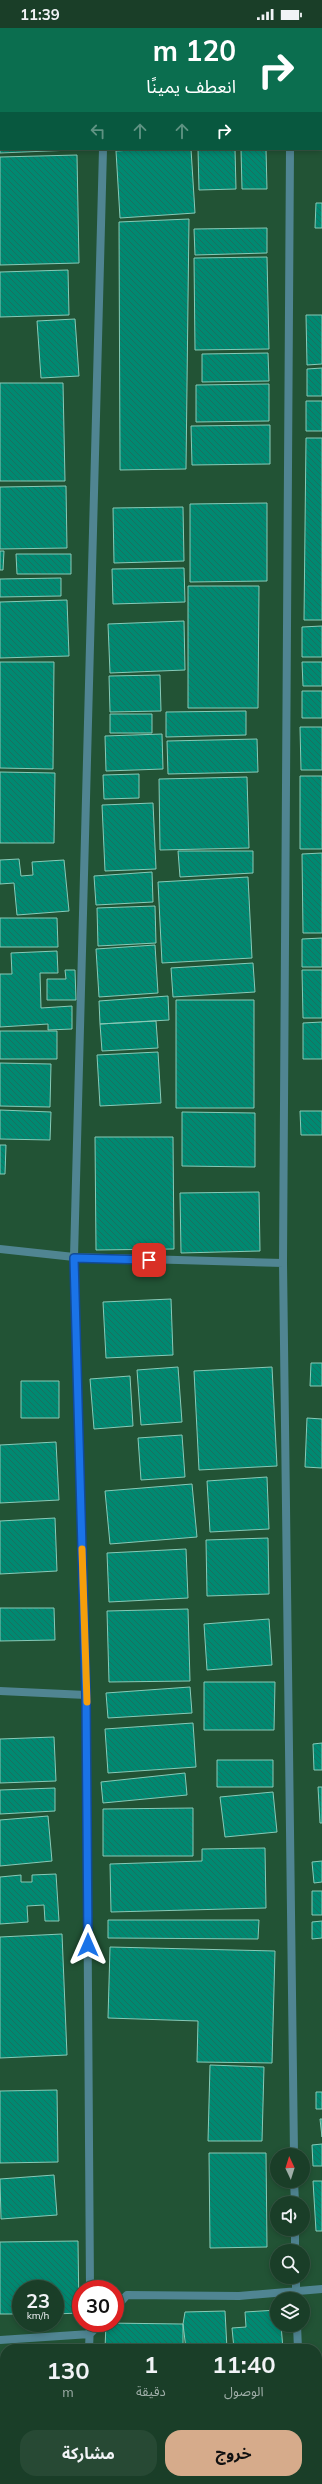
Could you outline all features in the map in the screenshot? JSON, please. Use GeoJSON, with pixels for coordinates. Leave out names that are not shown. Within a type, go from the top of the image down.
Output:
{"type":"FeatureCollection","features":[{"type":"Feature","properties":{"kind":"street"},"geometry":{"type":"LineString","coordinates":[[90,2280],[86,1695],[74,1258],[104,150]]}},
{"type":"Feature","properties":{"kind":"street"},"geometry":{"type":"LineString","coordinates":[[290,150],[283,1263],[294,2148]]}},
{"type":"Feature","properties":{"kind":"street"},"geometry":{"type":"LineString","coordinates":[[0,1249],[74,1258],[283,1263]]}},
{"type":"Feature","properties":{"kind":"street"},"geometry":{"type":"LineString","coordinates":[[0,1690],[86,1695]]}},
{"type":"Feature","properties":{"kind":"street"},"geometry":{"type":"LineString","coordinates":[[310,2292],[322,2289]]}},
{"type":"Feature","properties":{"kind":"street"},"geometry":{"type":"LineString","coordinates":[[124,2299],[127,2296],[270,2296]]}},
{"type":"Feature","properties":{"kind":"street"},"geometry":{"type":"LineString","coordinates":[[297,2332],[298,2344]]}},
{"type":"Feature","properties":{"kind":"street"},"geometry":{"type":"LineString","coordinates":[[0,2340],[90,2334],[89,2344]]}},
{"type":"Feature","properties":{"kind":"building"},"geometry":{"type":"Polygon","coordinates":[[[0,150],[72,150],[0,153],[0,150]]]}},
{"type":"Feature","properties":{"kind":"building"},"geometry":{"type":"Polygon","coordinates":[[[191,150],[195,213],[120,218],[116,151],[191,150]]]}},
{"type":"Feature","properties":{"kind":"building"},"geometry":{"type":"Polygon","coordinates":[[[198,150],[235,150],[236,189],[199,190],[198,150]]]}},
{"type":"Feature","properties":{"kind":"building"},"geometry":{"type":"Polygon","coordinates":[[[241,150],[266,150],[267,189],[242,189],[241,150]]]}},
{"type":"Feature","properties":{"kind":"building"},"geometry":{"type":"Polygon","coordinates":[[[77,155],[79,263],[0,265],[0,157],[77,155]]]}},
{"type":"Feature","properties":{"kind":"building"},"geometry":{"type":"Polygon","coordinates":[[[316,203],[322,203],[322,228],[315,228],[316,203]]]}},
{"type":"Feature","properties":{"kind":"building"},"geometry":{"type":"Polygon","coordinates":[[[189,219],[186,469],[120,470],[119,222],[189,219]]]}},
{"type":"Feature","properties":{"kind":"building"},"geometry":{"type":"Polygon","coordinates":[[[267,228],[267,253],[195,255],[194,229],[267,228]]]}},
{"type":"Feature","properties":{"kind":"building"},"geometry":{"type":"Polygon","coordinates":[[[267,257],[269,349],[195,350],[194,258],[267,257]]]}},
{"type":"Feature","properties":{"kind":"building"},"geometry":{"type":"Polygon","coordinates":[[[68,270],[69,315],[0,317],[0,272],[68,270]]]}},
{"type":"Feature","properties":{"kind":"building"},"geometry":{"type":"Polygon","coordinates":[[[306,315],[322,315],[322,364],[307,365],[306,315]]]}},
{"type":"Feature","properties":{"kind":"building"},"geometry":{"type":"Polygon","coordinates":[[[75,319],[79,376],[41,378],[37,321],[75,319]]]}},
{"type":"Feature","properties":{"kind":"building"},"geometry":{"type":"Polygon","coordinates":[[[268,353],[269,381],[202,382],[202,354],[268,353]]]}},
{"type":"Feature","properties":{"kind":"building"},"geometry":{"type":"Polygon","coordinates":[[[322,368],[322,396],[307,396],[307,369],[322,368]]]}},
{"type":"Feature","properties":{"kind":"building"},"geometry":{"type":"Polygon","coordinates":[[[0,383],[63,383],[65,481],[0,481],[0,383]]]}},
{"type":"Feature","properties":{"kind":"building"},"geometry":{"type":"Polygon","coordinates":[[[269,384],[269,421],[196,422],[196,385],[269,384]]]}},
{"type":"Feature","properties":{"kind":"building"},"geometry":{"type":"Polygon","coordinates":[[[306,401],[322,401],[322,431],[306,431],[306,401]]]}},
{"type":"Feature","properties":{"kind":"building"},"geometry":{"type":"Polygon","coordinates":[[[270,425],[270,464],[192,465],[191,426],[270,425]]]}},
{"type":"Feature","properties":{"kind":"building"},"geometry":{"type":"Polygon","coordinates":[[[306,438],[322,438],[322,620],[304,620],[306,438]]]}},
{"type":"Feature","properties":{"kind":"building"},"geometry":{"type":"Polygon","coordinates":[[[66,486],[67,548],[0,549],[0,487],[66,486]]]}},
{"type":"Feature","properties":{"kind":"building"},"geometry":{"type":"Polygon","coordinates":[[[267,503],[267,581],[190,582],[190,504],[267,503]]]}},
{"type":"Feature","properties":{"kind":"building"},"geometry":{"type":"Polygon","coordinates":[[[183,507],[184,561],[114,563],[113,508],[183,507]]]}},
{"type":"Feature","properties":{"kind":"building"},"geometry":{"type":"Polygon","coordinates":[[[0,551],[4,551],[3,570],[0,570],[0,551]]]}},
{"type":"Feature","properties":{"kind":"building"},"geometry":{"type":"Polygon","coordinates":[[[16,554],[71,554],[71,574],[17,574],[16,554]]]}},
{"type":"Feature","properties":{"kind":"building"},"geometry":{"type":"Polygon","coordinates":[[[184,568],[185,602],[113,604],[112,569],[184,568]]]}},
{"type":"Feature","properties":{"kind":"building"},"geometry":{"type":"Polygon","coordinates":[[[61,578],[61,596],[0,597],[0,579],[61,578]]]}},
{"type":"Feature","properties":{"kind":"building"},"geometry":{"type":"Polygon","coordinates":[[[188,586],[259,586],[258,708],[188,708],[188,586]]]}},
{"type":"Feature","properties":{"kind":"building"},"geometry":{"type":"Polygon","coordinates":[[[67,600],[69,656],[0,658],[0,602],[67,600]]]}},
{"type":"Feature","properties":{"kind":"building"},"geometry":{"type":"Polygon","coordinates":[[[184,621],[185,670],[110,673],[108,624],[184,621]]]}},
{"type":"Feature","properties":{"kind":"building"},"geometry":{"type":"Polygon","coordinates":[[[322,626],[322,657],[302,657],[302,627],[322,626]]]}},
{"type":"Feature","properties":{"kind":"building"},"geometry":{"type":"Polygon","coordinates":[[[0,662],[54,662],[53,769],[0,768],[0,662]]]}},
{"type":"Feature","properties":{"kind":"building"},"geometry":{"type":"Polygon","coordinates":[[[302,662],[322,662],[322,686],[303,686],[302,662]]]}},
{"type":"Feature","properties":{"kind":"building"},"geometry":{"type":"Polygon","coordinates":[[[160,675],[161,711],[110,712],[109,676],[160,675]]]}},
{"type":"Feature","properties":{"kind":"building"},"geometry":{"type":"Polygon","coordinates":[[[302,691],[322,691],[322,718],[302,718],[302,691]]]}},
{"type":"Feature","properties":{"kind":"building"},"geometry":{"type":"Polygon","coordinates":[[[246,711],[246,735],[166,737],[166,712],[246,711]]]}},
{"type":"Feature","properties":{"kind":"building"},"geometry":{"type":"Polygon","coordinates":[[[110,714],[152,714],[152,733],[110,733],[110,714]]]}},
{"type":"Feature","properties":{"kind":"building"},"geometry":{"type":"Polygon","coordinates":[[[300,727],[322,727],[322,770],[301,770],[300,727]]]}},
{"type":"Feature","properties":{"kind":"building"},"geometry":{"type":"Polygon","coordinates":[[[162,734],[163,769],[106,771],[105,736],[162,734]]]}},
{"type":"Feature","properties":{"kind":"building"},"geometry":{"type":"Polygon","coordinates":[[[257,739],[258,772],[168,774],[167,741],[257,739]]]}},
{"type":"Feature","properties":{"kind":"building"},"geometry":{"type":"Polygon","coordinates":[[[0,772],[55,773],[54,843],[0,843],[0,772]]]}},
{"type":"Feature","properties":{"kind":"building"},"geometry":{"type":"Polygon","coordinates":[[[139,774],[139,798],[104,799],[103,775],[139,774]]]}},
{"type":"Feature","properties":{"kind":"building"},"geometry":{"type":"Polygon","coordinates":[[[300,776],[322,776],[322,849],[300,849],[300,776]]]}},
{"type":"Feature","properties":{"kind":"building"},"geometry":{"type":"Polygon","coordinates":[[[247,777],[249,848],[160,850],[159,779],[247,777]]]}},
{"type":"Feature","properties":{"kind":"building"},"geometry":{"type":"Polygon","coordinates":[[[153,803],[156,869],[105,871],[102,805],[153,803]]]}},
{"type":"Feature","properties":{"kind":"building"},"geometry":{"type":"Polygon","coordinates":[[[178,851],[253,851],[253,873],[180,877],[178,851]]]}},
{"type":"Feature","properties":{"kind":"building"},"geometry":{"type":"Polygon","coordinates":[[[322,853],[322,933],[303,933],[302,854],[322,853]]]}},
{"type":"Feature","properties":{"kind":"building"},"geometry":{"type":"Polygon","coordinates":[[[19,859],[21,876],[33,875],[32,862],[64,860],[69,911],[17,915],[14,883],[0,884],[0,860],[19,859]]]}},
{"type":"Feature","properties":{"kind":"building"},"geometry":{"type":"Polygon","coordinates":[[[152,872],[153,902],[96,905],[94,876],[152,872]]]}},
{"type":"Feature","properties":{"kind":"building"},"geometry":{"type":"Polygon","coordinates":[[[248,877],[252,958],[162,963],[158,882],[248,877]]]}},
{"type":"Feature","properties":{"kind":"building"},"geometry":{"type":"Polygon","coordinates":[[[155,906],[156,943],[98,946],[97,908],[155,906]]]}},
{"type":"Feature","properties":{"kind":"building"},"geometry":{"type":"Polygon","coordinates":[[[0,918],[57,918],[58,947],[0,947],[0,918]]]}},
{"type":"Feature","properties":{"kind":"building"},"geometry":{"type":"Polygon","coordinates":[[[322,938],[322,967],[302,967],[302,939],[322,938]]]}},
{"type":"Feature","properties":{"kind":"building"},"geometry":{"type":"Polygon","coordinates":[[[155,945],[158,993],[99,997],[96,949],[155,945]]]}},
{"type":"Feature","properties":{"kind":"building"},"geometry":{"type":"Polygon","coordinates":[[[57,951],[58,973],[40,973],[41,1008],[72,1006],[72,1029],[48,1030],[48,1024],[0,1027],[0,974],[12,974],[11,953],[57,951]]]}},
{"type":"Feature","properties":{"kind":"building"},"geometry":{"type":"Polygon","coordinates":[[[253,963],[255,992],[173,997],[171,968],[253,963]]]}},
{"type":"Feature","properties":{"kind":"building"},"geometry":{"type":"Polygon","coordinates":[[[65,970],[75,970],[76,1000],[47,1000],[47,979],[66,979],[65,970]]]}},
{"type":"Feature","properties":{"kind":"building"},"geometry":{"type":"Polygon","coordinates":[[[302,970],[322,970],[322,1018],[303,1018],[302,970]]]}},
{"type":"Feature","properties":{"kind":"building"},"geometry":{"type":"Polygon","coordinates":[[[168,996],[169,1020],[100,1024],[99,1001],[168,996]]]}},
{"type":"Feature","properties":{"kind":"building"},"geometry":{"type":"Polygon","coordinates":[[[176,1000],[254,1000],[254,1108],[176,1108],[176,1000]]]}},
{"type":"Feature","properties":{"kind":"building"},"geometry":{"type":"Polygon","coordinates":[[[156,1021],[158,1048],[102,1051],[100,1024],[156,1021]]]}},
{"type":"Feature","properties":{"kind":"building"},"geometry":{"type":"Polygon","coordinates":[[[322,1022],[322,1059],[303,1059],[303,1023],[322,1022]]]}},
{"type":"Feature","properties":{"kind":"building"},"geometry":{"type":"Polygon","coordinates":[[[0,1031],[57,1031],[57,1059],[0,1059],[0,1031]]]}},
{"type":"Feature","properties":{"kind":"building"},"geometry":{"type":"Polygon","coordinates":[[[158,1052],[161,1103],[100,1106],[97,1055],[158,1052]]]}},
{"type":"Feature","properties":{"kind":"building"},"geometry":{"type":"Polygon","coordinates":[[[0,1063],[51,1064],[50,1107],[0,1106],[0,1063]]]}},
{"type":"Feature","properties":{"kind":"building"},"geometry":{"type":"Polygon","coordinates":[[[0,1110],[51,1112],[50,1140],[0,1139],[0,1110]]]}},
{"type":"Feature","properties":{"kind":"building"},"geometry":{"type":"Polygon","coordinates":[[[300,1111],[322,1111],[322,1135],[301,1135],[300,1111]]]}},
{"type":"Feature","properties":{"kind":"building"},"geometry":{"type":"Polygon","coordinates":[[[182,1112],[255,1113],[255,1167],[182,1166],[182,1112]]]}},
{"type":"Feature","properties":{"kind":"building"},"geometry":{"type":"Polygon","coordinates":[[[95,1137],[173,1137],[174,1249],[96,1250],[95,1137]]]}},
{"type":"Feature","properties":{"kind":"building"},"geometry":{"type":"Polygon","coordinates":[[[0,1145],[6,1145],[5,1174],[0,1174],[0,1145]]]}},
{"type":"Feature","properties":{"kind":"building"},"geometry":{"type":"Polygon","coordinates":[[[259,1192],[260,1251],[181,1253],[180,1193],[259,1192]]]}},
{"type":"Feature","properties":{"kind":"building"},"geometry":{"type":"Polygon","coordinates":[[[171,1299],[173,1355],[106,1358],[103,1302],[171,1299]]]}},
{"type":"Feature","properties":{"kind":"building"},"geometry":{"type":"Polygon","coordinates":[[[311,1363],[322,1363],[322,1386],[310,1386],[311,1363]]]}},
{"type":"Feature","properties":{"kind":"building"},"geometry":{"type":"Polygon","coordinates":[[[178,1367],[182,1422],[141,1425],[137,1370],[178,1367]]]}},
{"type":"Feature","properties":{"kind":"building"},"geometry":{"type":"Polygon","coordinates":[[[272,1367],[277,1466],[199,1470],[194,1371],[272,1367]]]}},
{"type":"Feature","properties":{"kind":"building"},"geometry":{"type":"Polygon","coordinates":[[[130,1376],[133,1426],[94,1429],[90,1379],[130,1376]]]}},
{"type":"Feature","properties":{"kind":"building"},"geometry":{"type":"Polygon","coordinates":[[[21,1381],[59,1381],[59,1418],[21,1418],[21,1381]]]}},
{"type":"Feature","properties":{"kind":"building"},"geometry":{"type":"Polygon","coordinates":[[[307,1418],[322,1419],[322,1468],[305,1467],[307,1418]]]}},
{"type":"Feature","properties":{"kind":"building"},"geometry":{"type":"Polygon","coordinates":[[[182,1435],[185,1477],[141,1480],[138,1438],[182,1435]]]}},
{"type":"Feature","properties":{"kind":"building"},"geometry":{"type":"Polygon","coordinates":[[[56,1442],[59,1500],[0,1503],[0,1445],[56,1442]]]}},
{"type":"Feature","properties":{"kind":"building"},"geometry":{"type":"Polygon","coordinates":[[[267,1477],[269,1529],[210,1532],[207,1481],[267,1477]]]}},
{"type":"Feature","properties":{"kind":"building"},"geometry":{"type":"Polygon","coordinates":[[[192,1484],[197,1537],[110,1544],[105,1491],[192,1484]]]}},
{"type":"Feature","properties":{"kind":"building"},"geometry":{"type":"Polygon","coordinates":[[[55,1518],[57,1571],[0,1574],[0,1521],[55,1518]]]}},
{"type":"Feature","properties":{"kind":"building"},"geometry":{"type":"Polygon","coordinates":[[[268,1538],[269,1594],[207,1596],[206,1540],[268,1538]]]}},
{"type":"Feature","properties":{"kind":"building"},"geometry":{"type":"Polygon","coordinates":[[[186,1549],[188,1598],[109,1602],[107,1553],[186,1549]]]}},
{"type":"Feature","properties":{"kind":"building"},"geometry":{"type":"Polygon","coordinates":[[[0,1608],[54,1608],[55,1640],[0,1641],[0,1608]]]}},
{"type":"Feature","properties":{"kind":"building"},"geometry":{"type":"Polygon","coordinates":[[[188,1609],[190,1681],[109,1682],[107,1611],[188,1609]]]}},
{"type":"Feature","properties":{"kind":"building"},"geometry":{"type":"Polygon","coordinates":[[[269,1619],[272,1665],[207,1670],[204,1624],[269,1619]]]}},
{"type":"Feature","properties":{"kind":"building"},"geometry":{"type":"Polygon","coordinates":[[[204,1682],[275,1682],[274,1730],[204,1730],[204,1682]]]}},
{"type":"Feature","properties":{"kind":"building"},"geometry":{"type":"Polygon","coordinates":[[[190,1687],[192,1713],[108,1718],[106,1693],[190,1687]]]}},
{"type":"Feature","properties":{"kind":"building"},"geometry":{"type":"Polygon","coordinates":[[[193,1723],[196,1767],[108,1773],[105,1729],[193,1723]]]}},
{"type":"Feature","properties":{"kind":"building"},"geometry":{"type":"Polygon","coordinates":[[[54,1737],[56,1781],[0,1783],[0,1739],[54,1737]]]}},
{"type":"Feature","properties":{"kind":"building"},"geometry":{"type":"Polygon","coordinates":[[[322,1743],[322,1770],[314,1770],[313,1744],[322,1743]]]}},
{"type":"Feature","properties":{"kind":"building"},"geometry":{"type":"Polygon","coordinates":[[[217,1760],[273,1760],[273,1787],[217,1787],[217,1760]]]}},
{"type":"Feature","properties":{"kind":"building"},"geometry":{"type":"Polygon","coordinates":[[[185,1773],[187,1795],[103,1803],[101,1782],[185,1773]]]}},
{"type":"Feature","properties":{"kind":"building"},"geometry":{"type":"Polygon","coordinates":[[[318,1787],[322,1787],[322,1823],[320,1823],[318,1787]]]}},
{"type":"Feature","properties":{"kind":"building"},"geometry":{"type":"Polygon","coordinates":[[[55,1788],[55,1811],[0,1814],[0,1790],[55,1788]]]}},
{"type":"Feature","properties":{"kind":"building"},"geometry":{"type":"Polygon","coordinates":[[[273,1792],[277,1832],[225,1837],[220,1797],[273,1792]]]}},
{"type":"Feature","properties":{"kind":"building"},"geometry":{"type":"Polygon","coordinates":[[[193,1808],[193,1856],[103,1856],[103,1809],[193,1808]]]}},
{"type":"Feature","properties":{"kind":"building"},"geometry":{"type":"Polygon","coordinates":[[[48,1816],[52,1861],[0,1866],[0,1820],[48,1816]]]}},
{"type":"Feature","properties":{"kind":"building"},"geometry":{"type":"Polygon","coordinates":[[[265,1848],[266,1908],[111,1912],[110,1864],[202,1861],[202,1849],[265,1848]]]}},
{"type":"Feature","properties":{"kind":"building"},"geometry":{"type":"Polygon","coordinates":[[[322,1861],[322,1882],[314,1883],[312,1862],[322,1861]]]}},
{"type":"Feature","properties":{"kind":"building"},"geometry":{"type":"Polygon","coordinates":[[[56,1874],[59,1921],[45,1921],[44,1905],[27,1906],[28,1922],[0,1924],[0,1877],[21,1875],[21,1882],[32,1882],[32,1875],[56,1874]]]}},
{"type":"Feature","properties":{"kind":"building"},"geometry":{"type":"Polygon","coordinates":[[[312,1891],[322,1891],[322,1915],[312,1915],[312,1891]]]}},
{"type":"Feature","properties":{"kind":"building"},"geometry":{"type":"Polygon","coordinates":[[[108,1920],[259,1920],[258,1939],[108,1938],[108,1920]]]}},
{"type":"Feature","properties":{"kind":"building"},"geometry":{"type":"Polygon","coordinates":[[[322,1921],[322,1938],[312,1939],[312,1922],[322,1921]]]}},
{"type":"Feature","properties":{"kind":"building"},"geometry":{"type":"Polygon","coordinates":[[[62,1934],[67,2055],[0,2058],[0,1937],[62,1934]]]}},
{"type":"Feature","properties":{"kind":"building"},"geometry":{"type":"Polygon","coordinates":[[[110,1947],[275,1951],[272,2063],[197,2062],[198,2021],[108,2018],[110,1947]]]}},
{"type":"Feature","properties":{"kind":"building"},"geometry":{"type":"Polygon","coordinates":[[[210,2065],[264,2067],[262,2141],[208,2141],[210,2065]]]}},
{"type":"Feature","properties":{"kind":"building"},"geometry":{"type":"Polygon","coordinates":[[[57,2090],[58,2162],[0,2163],[0,2091],[57,2090]]]}},
{"type":"Feature","properties":{"kind":"building"},"geometry":{"type":"Polygon","coordinates":[[[316,2092],[322,2092],[322,2109],[316,2109],[316,2092]]]}},
{"type":"Feature","properties":{"kind":"building"},"geometry":{"type":"Polygon","coordinates":[[[320,2119],[322,2119],[322,2137],[320,2119]]]}},
{"type":"Feature","properties":{"kind":"building"},"geometry":{"type":"Polygon","coordinates":[[[322,2144],[322,2166],[313,2166],[312,2145],[322,2144]]]}},
{"type":"Feature","properties":{"kind":"building"},"geometry":{"type":"Polygon","coordinates":[[[209,2153],[266,2153],[267,2247],[210,2248],[209,2153]]]}},
{"type":"Feature","properties":{"kind":"building"},"geometry":{"type":"Polygon","coordinates":[[[54,2175],[57,2215],[1,2219],[0,2179],[54,2175]]]}},
{"type":"Feature","properties":{"kind":"building"},"geometry":{"type":"Polygon","coordinates":[[[313,2181],[322,2181],[322,2231],[316,2231],[313,2181]]]}},
{"type":"Feature","properties":{"kind":"building"},"geometry":{"type":"Polygon","coordinates":[[[78,2241],[79,2280],[72,2280],[72,2313],[64,2314],[64,2280],[12,2280],[12,2314],[0,2314],[0,2242],[78,2241]]]}},
{"type":"Feature","properties":{"kind":"building"},"geometry":{"type":"Polygon","coordinates":[[[270,2310],[270,2332],[282,2332],[283,2344],[234,2344],[232,2328],[246,2327],[245,2312],[270,2310]]]}},
{"type":"Feature","properties":{"kind":"building"},"geometry":{"type":"Polygon","coordinates":[[[225,2311],[227,2344],[185,2344],[183,2324],[185,2312],[225,2311]]]}},
{"type":"Feature","properties":{"kind":"building"},"geometry":{"type":"Polygon","coordinates":[[[124,2323],[183,2324],[183,2344],[105,2344],[106,2332],[124,2332],[124,2323]]]}},
{"type":"Feature","properties":{"kind":"slow traffic"},"geometry":{"type":"LineString","coordinates":[[82,1549],[87,1702]]}},
{"type":"Feature","properties":{"kind":"route"},"geometry":{"type":"LineString","coordinates":[[88,1945],[86,1695],[74,1258],[149,1260]]}}]}
